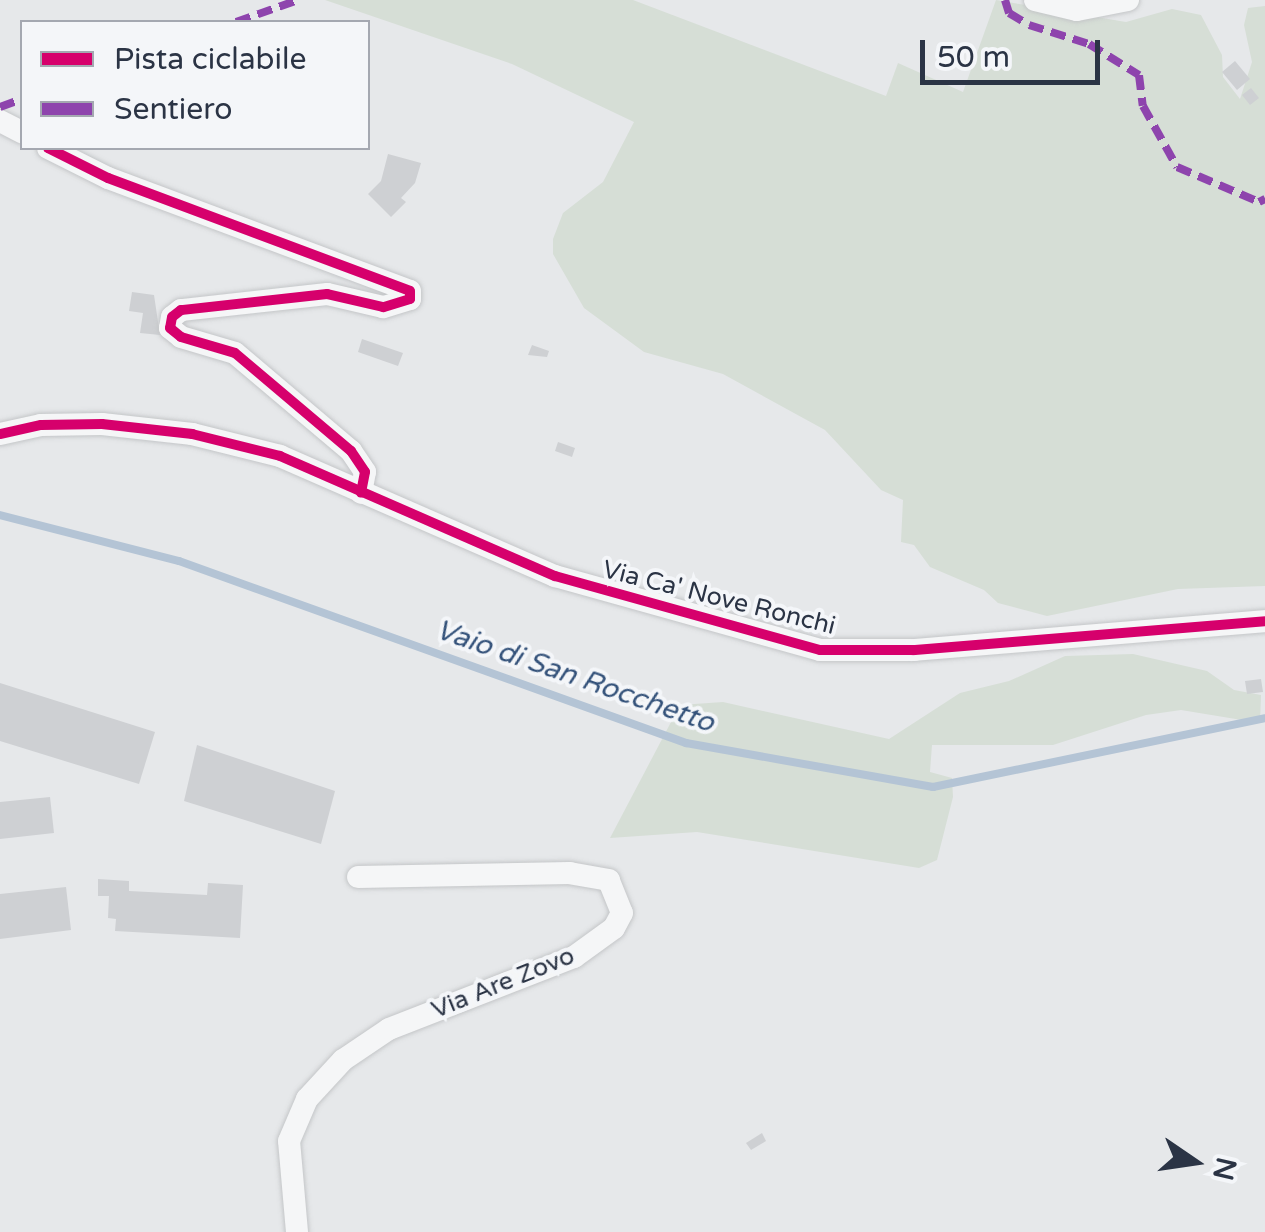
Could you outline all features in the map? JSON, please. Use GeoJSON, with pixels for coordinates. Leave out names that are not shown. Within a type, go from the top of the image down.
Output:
{"type":"FeatureCollection","features":[{"type":"Feature","properties":{"kind":"street"},"geometry":{"type":"LineString","coordinates":[[1035,0],[1077,10],[1128,0]]}},
{"type":"Feature","properties":{"kind":"street"},"geometry":{"type":"LineString","coordinates":[[52,150],[108,178],[410,291],[410,299],[383,308],[327,294],[180,310],[172,316],[170,328],[180,337],[235,353],[351,450],[365,472],[361,492]]}},
{"type":"Feature","properties":{"kind":"street","name":"Via Ca' Nove Ronchi"},"geometry":{"type":"LineString","coordinates":[[0,434],[42,424],[192,434],[280,456],[555,576],[820,650],[914,650],[1265,621]]}},
{"type":"Feature","properties":{"kind":"street","name":"Via Are Zovo"},"geometry":{"type":"LineString","coordinates":[[297,1232],[289,1141],[306,1099],[343,1060],[389,1029],[574,957],[614,928],[622,913],[609,880],[570,873],[358,877]]}},
{"type":"Feature","properties":{"kind":"shaded area"},"geometry":{"type":"Polygon","coordinates":[[[325,0],[633,0],[886,96],[898,63],[963,92],[996,0],[1126,22],[1172,9],[1201,15],[1222,55],[1223,77],[1240,99],[1252,62],[1244,25],[1248,8],[1265,6],[1265,586],[1178,589],[1047,616],[998,603],[984,590],[930,567],[914,545],[901,542],[903,500],[881,490],[825,430],[723,374],[644,352],[584,308],[553,254],[553,239],[563,213],[603,182],[634,122],[512,64],[325,0]]]}},
{"type":"Feature","properties":{"kind":"shaded area"},"geometry":{"type":"Polygon","coordinates":[[[1133,654],[1207,671],[1234,690],[1261,695],[1260,723],[1181,710],[1146,715],[1053,745],[932,745],[930,772],[952,778],[953,797],[937,860],[919,868],[697,832],[610,838],[680,705],[723,702],[889,739],[960,693],[1009,681],[1065,656],[1133,654]]]}},
{"type":"Feature","properties":{"kind":"building"},"geometry":{"type":"Polygon","coordinates":[[[1235,61],[1250,79],[1237,90],[1222,72],[1235,61]]]}},
{"type":"Feature","properties":{"kind":"building"},"geometry":{"type":"Polygon","coordinates":[[[1251,88],[1259,98],[1250,105],[1242,95],[1251,88]]]}},
{"type":"Feature","properties":{"kind":"building"},"geometry":{"type":"Polygon","coordinates":[[[388,154],[421,163],[415,183],[401,198],[406,202],[391,217],[368,194],[381,181],[388,154]]]}},
{"type":"Feature","properties":{"kind":"building"},"geometry":{"type":"Polygon","coordinates":[[[132,292],[154,295],[160,335],[140,333],[143,313],[129,311],[132,292]]]}},
{"type":"Feature","properties":{"kind":"building"},"geometry":{"type":"Polygon","coordinates":[[[362,339],[403,353],[398,366],[358,352],[362,339]]]}},
{"type":"Feature","properties":{"kind":"building"},"geometry":{"type":"Polygon","coordinates":[[[532,345],[549,351],[547,357],[528,355],[532,345]]]}},
{"type":"Feature","properties":{"kind":"building"},"geometry":{"type":"Polygon","coordinates":[[[558,442],[575,448],[572,457],[555,451],[558,442]]]}},
{"type":"Feature","properties":{"kind":"building"},"geometry":{"type":"Polygon","coordinates":[[[1261,679],[1263,692],[1247,694],[1245,681],[1261,679]]]}},
{"type":"Feature","properties":{"kind":"building"},"geometry":{"type":"Polygon","coordinates":[[[0,683],[155,732],[139,784],[0,741],[0,683]]]}},
{"type":"Feature","properties":{"kind":"building"},"geometry":{"type":"Polygon","coordinates":[[[197,745],[335,791],[321,844],[184,801],[197,745]]]}},
{"type":"Feature","properties":{"kind":"building"},"geometry":{"type":"Polygon","coordinates":[[[50,797],[54,833],[0,839],[0,802],[50,797]]]}},
{"type":"Feature","properties":{"kind":"building"},"geometry":{"type":"Polygon","coordinates":[[[98,879],[129,881],[129,891],[207,895],[208,883],[243,885],[240,938],[115,931],[116,919],[108,918],[109,896],[98,896],[98,879]]]}},
{"type":"Feature","properties":{"kind":"building"},"geometry":{"type":"Polygon","coordinates":[[[66,887],[71,930],[0,939],[0,894],[66,887]]]}},
{"type":"Feature","properties":{"kind":"building"},"geometry":{"type":"Polygon","coordinates":[[[762,1133],[766,1141],[751,1150],[746,1143],[762,1133]]]}},
{"type":"Feature","properties":{"kind":"waterway","name":"Vaio di San Rocchetto"},"geometry":{"type":"LineString","coordinates":[[0,515],[179,561],[686,743],[933,787],[1265,718]]}},
{"type":"Feature","properties":{"kind":"marked path"},"geometry":{"type":"LineString","coordinates":[[242,20],[298,0]]}},
{"type":"Feature","properties":{"kind":"marked path"},"geometry":{"type":"LineString","coordinates":[[1005,0],[1009,13],[1029,25],[1089,44],[1139,75],[1143,106],[1177,167],[1259,202],[1265,199]]}},
{"type":"Feature","properties":{"kind":"marked path"},"geometry":{"type":"LineString","coordinates":[[0,107],[20,100]]}},
{"type":"Feature","properties":{"kind":"cycle path"},"geometry":{"type":"LineString","coordinates":[[52,150],[108,178],[410,291],[410,299],[383,307],[327,294],[181,310],[172,317],[170,328],[181,337],[235,353],[351,451],[365,472],[361,493]]}},
{"type":"Feature","properties":{"kind":"cycle path"},"geometry":{"type":"LineString","coordinates":[[0,434],[41,425],[102,424],[192,434],[280,456],[555,576],[820,650],[914,650],[1265,621]]}}]}
